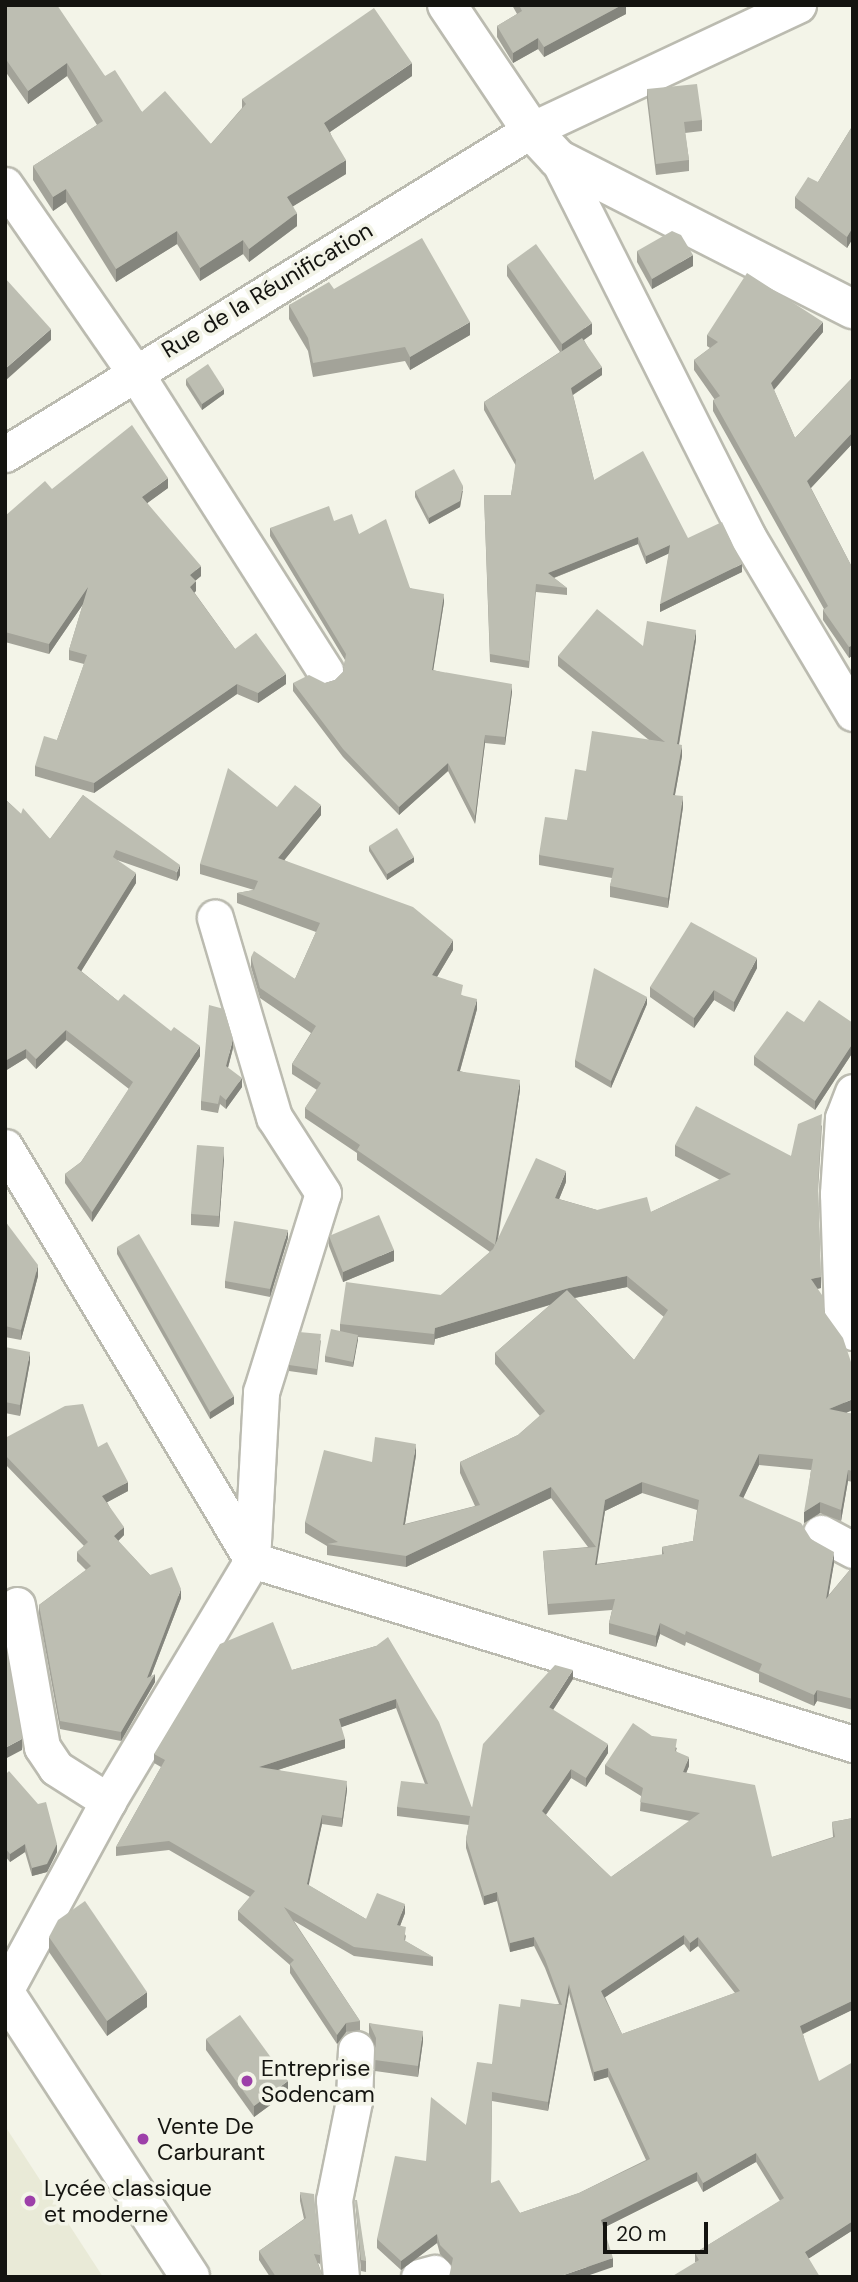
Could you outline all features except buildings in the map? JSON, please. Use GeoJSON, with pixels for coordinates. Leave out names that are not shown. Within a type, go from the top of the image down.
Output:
{"type":"FeatureCollection","features":[{"type":"Feature","properties":{"kind":"street"},"geometry":{"type":"LineString","coordinates":[[447,5],[531,130],[558,159],[748,537],[853,713]]}},
{"type":"Feature","properties":{"kind":"street","name":"Rue de la Réunification"},"geometry":{"type":"LineString","coordinates":[[5,454],[134,371],[531,130],[798,5]]}},
{"type":"Feature","properties":{"kind":"street"},"geometry":{"type":"LineString","coordinates":[[558,159],[853,309]]}},
{"type":"Feature","properties":{"kind":"street"},"geometry":{"type":"LineString","coordinates":[[5,185],[134,371],[326,671]]}},
{"type":"Feature","properties":{"kind":"street"},"geometry":{"type":"LineString","coordinates":[[190,2277],[5,1992],[108,1801],[252,1560],[261,1392],[323,1194],[274,1117],[215,918]]}},
{"type":"Feature","properties":{"kind":"street"},"geometry":{"type":"LineString","coordinates":[[853,1092],[843,1118],[838,1194],[842,1314],[853,1332]]}},
{"type":"Feature","properties":{"kind":"street"},"geometry":{"type":"LineString","coordinates":[[5,1147],[252,1560],[853,1744]]}},
{"type":"Feature","properties":{"kind":"street"},"geometry":{"type":"LineString","coordinates":[[821,1533],[853,1550]]}},
{"type":"Feature","properties":{"kind":"street"},"geometry":{"type":"LineString","coordinates":[[17,1605],[42,1747],[56,1768],[108,1801]]}},
{"type":"Feature","properties":{"kind":"street"},"geometry":{"type":"LineString","coordinates":[[341,2277],[334,2200],[354,2101],[356,2049]]}},
{"type":"Feature","properties":{"kind":"shaded area","name":"Lycée classique et moderne"},"geometry":{"type":"Polygon","coordinates":[[[5,2126],[103,2277],[5,2277],[5,2126]]]}},
{"type":"Feature","properties":{"kind":"place","name":"Entreprise Sodencam"},"geometry":{"type":"Point","coordinates":[247,2081]}},
{"type":"Feature","properties":{"kind":"place","name":"Vente De Carburant"},"geometry":{"type":"Point","coordinates":[143,2139]}},
{"type":"Feature","properties":{"kind":"place","name":"Lycée classique et moderne"},"geometry":{"type":"Point","coordinates":[30,2201]}}]}
